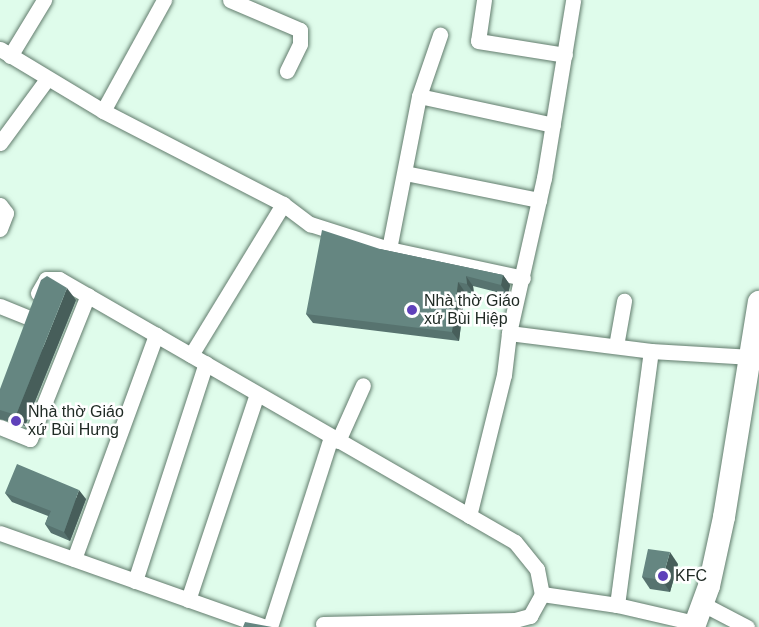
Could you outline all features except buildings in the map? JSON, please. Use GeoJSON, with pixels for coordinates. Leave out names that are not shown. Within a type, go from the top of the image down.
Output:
{"type":"FeatureCollection","features":[{"type":"Feature","properties":{"kind":"main road"},"geometry":{"type":"LineString","coordinates":[[697,618],[724,517],[753,387],[752,357],[759,303]]}},
{"type":"Feature","properties":{"kind":"street"},"geometry":{"type":"LineString","coordinates":[[44,0],[5,52],[47,79],[103,111],[283,204],[310,224],[390,249],[523,278]]}},
{"type":"Feature","properties":{"kind":"street"},"geometry":{"type":"LineString","coordinates":[[103,111],[164,0]]}},
{"type":"Feature","properties":{"kind":"street"},"geometry":{"type":"LineString","coordinates":[[230,0],[300,30],[300,44],[287,71]]}},
{"type":"Feature","properties":{"kind":"street"},"geometry":{"type":"LineString","coordinates":[[484,0],[478,41],[565,55]]}},
{"type":"Feature","properties":{"kind":"street"},"geometry":{"type":"LineString","coordinates":[[469,516],[504,375],[509,333],[523,278],[553,125],[573,0]]}},
{"type":"Feature","properties":{"kind":"street"},"geometry":{"type":"LineString","coordinates":[[390,249],[419,96],[440,35]]}},
{"type":"Feature","properties":{"kind":"street"},"geometry":{"type":"LineString","coordinates":[[0,143],[47,79]]}},
{"type":"Feature","properties":{"kind":"street"},"geometry":{"type":"LineString","coordinates":[[419,96],[553,125]]}},
{"type":"Feature","properties":{"kind":"street"},"geometry":{"type":"LineString","coordinates":[[405,173],[539,200]]}},
{"type":"Feature","properties":{"kind":"street"},"geometry":{"type":"LineString","coordinates":[[191,355],[283,204]]}},
{"type":"Feature","properties":{"kind":"street"},"geometry":{"type":"LineString","coordinates":[[0,205],[6,213],[0,229]]}},
{"type":"Feature","properties":{"kind":"street"},"geometry":{"type":"LineString","coordinates":[[0,306],[27,323],[41,286],[51,276],[88,295],[515,542],[537,569],[542,594],[530,616],[515,620],[323,624]]}},
{"type":"Feature","properties":{"kind":"street"},"geometry":{"type":"LineString","coordinates":[[0,427],[30,439],[88,295]]}},
{"type":"Feature","properties":{"kind":"street"},"geometry":{"type":"LineString","coordinates":[[616,346],[624,301]]}},
{"type":"Feature","properties":{"kind":"street"},"geometry":{"type":"LineString","coordinates":[[509,333],[651,351],[752,357]]}},
{"type":"Feature","properties":{"kind":"street"},"geometry":{"type":"LineString","coordinates":[[74,559],[156,334]]}},
{"type":"Feature","properties":{"kind":"street"},"geometry":{"type":"LineString","coordinates":[[617,605],[651,351]]}},
{"type":"Feature","properties":{"kind":"street"},"geometry":{"type":"LineString","coordinates":[[135,581],[206,363]]}},
{"type":"Feature","properties":{"kind":"street"},"geometry":{"type":"LineString","coordinates":[[270,627],[334,439],[363,385]]}},
{"type":"Feature","properties":{"kind":"street"},"geometry":{"type":"LineString","coordinates":[[188,600],[257,394]]}},
{"type":"Feature","properties":{"kind":"street"},"geometry":{"type":"LineString","coordinates":[[0,533],[265,627]]}},
{"type":"Feature","properties":{"kind":"street"},"geometry":{"type":"LineString","coordinates":[[542,594],[747,627]]}},
{"type":"Feature","properties":{"kind":"place","name":"Nhà thờ Giáo xứ Bùi Hiệp"},"geometry":{"type":"Point","coordinates":[412,310]}},
{"type":"Feature","properties":{"kind":"place","name":"Nhà thờ Giáo xứ Bùi Hưng"},"geometry":{"type":"Point","coordinates":[16,421]}},
{"type":"Feature","properties":{"kind":"place","name":"KFC"},"geometry":{"type":"Point","coordinates":[663,576]}}]}
